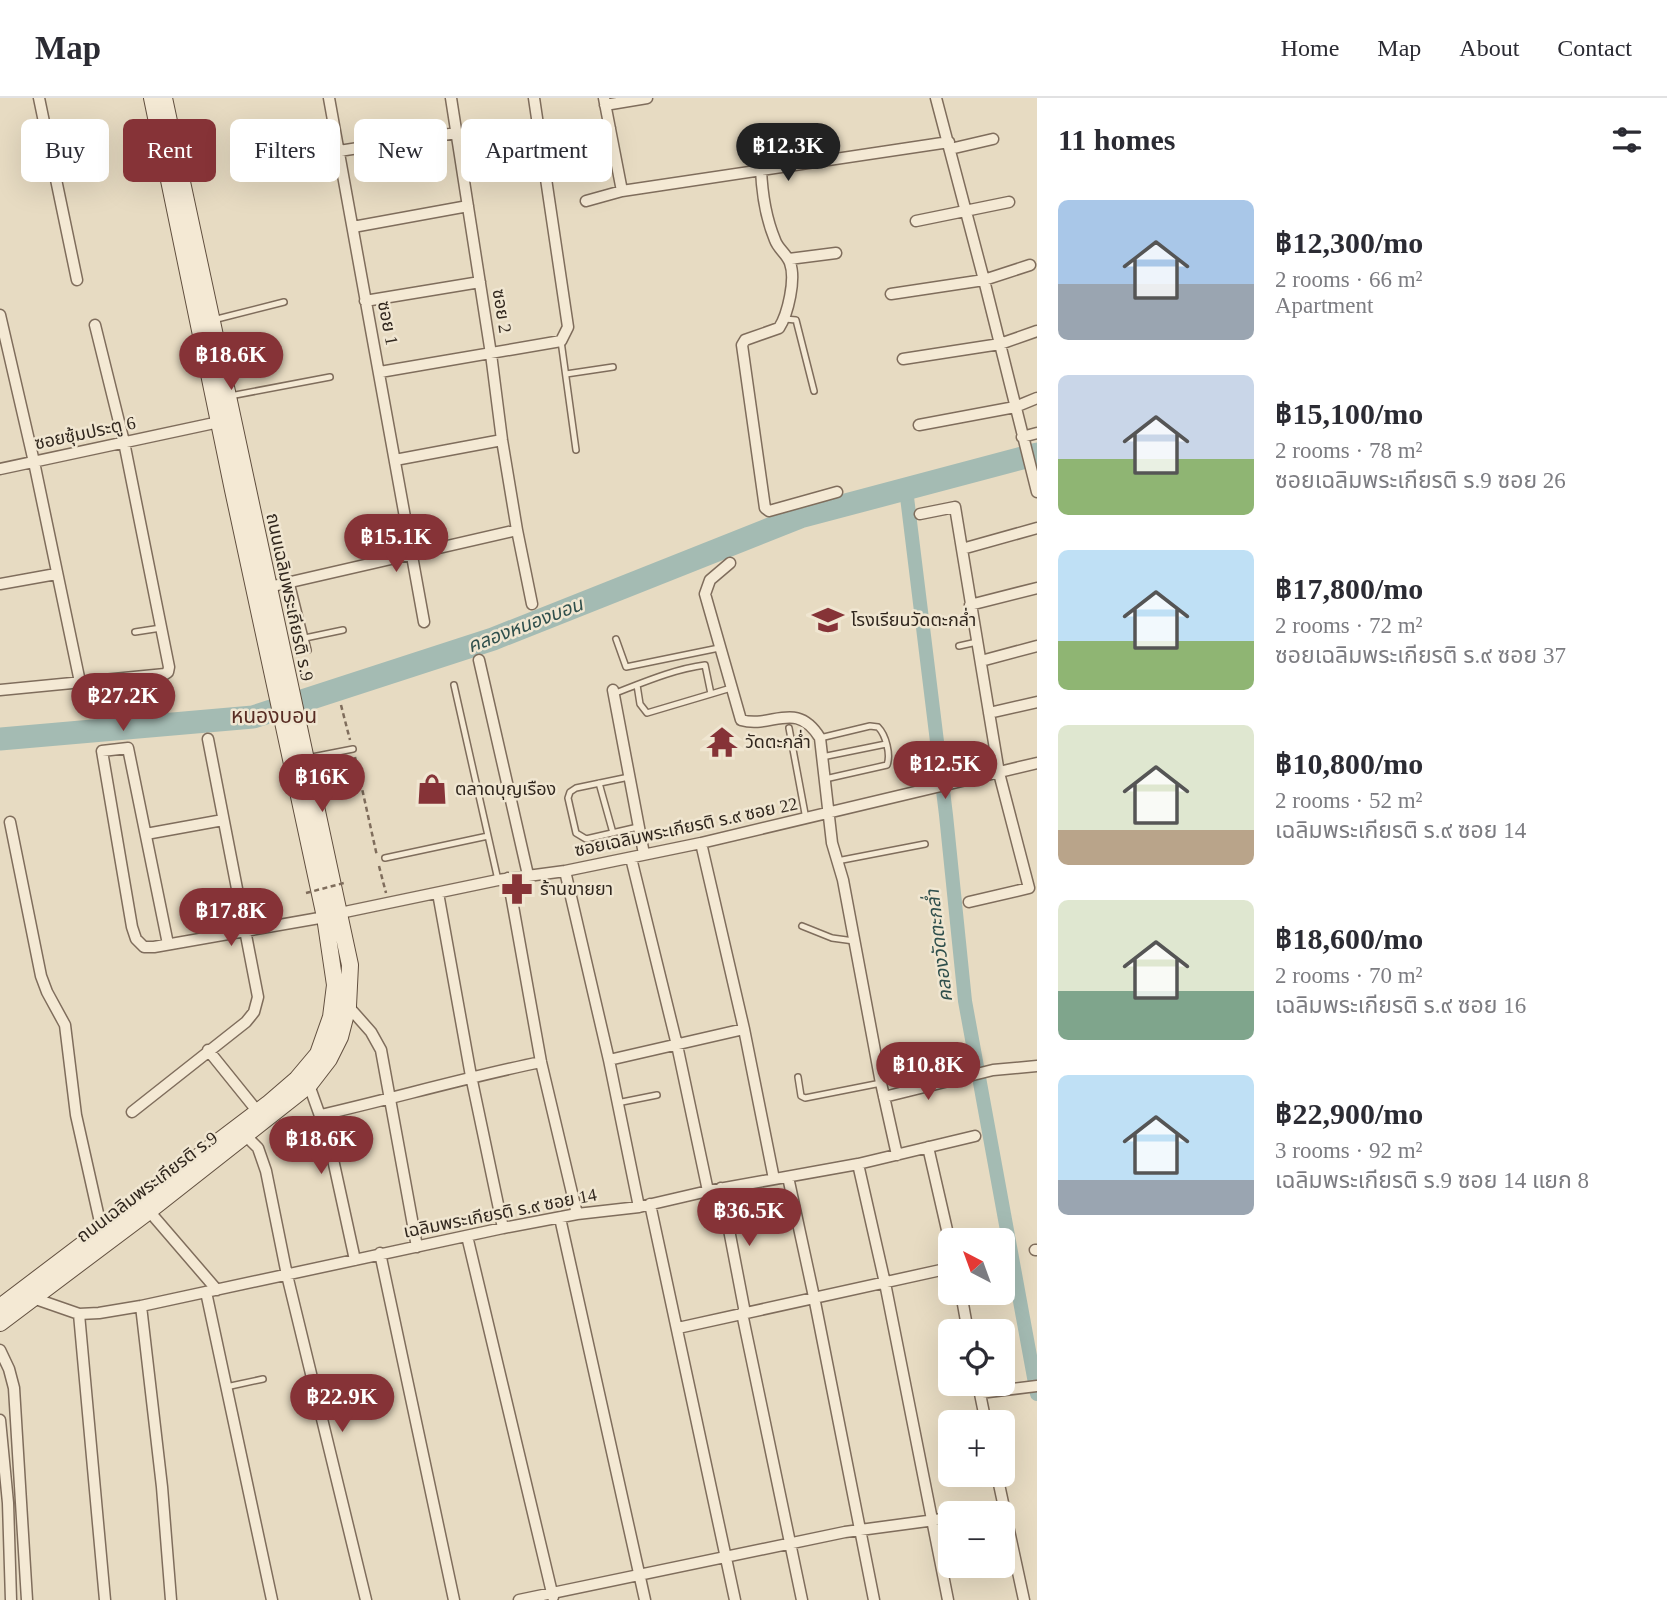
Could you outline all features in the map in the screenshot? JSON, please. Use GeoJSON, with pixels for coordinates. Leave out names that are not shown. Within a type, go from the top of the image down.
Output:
{"type":"FeatureCollection","features":[{"type":"Feature","properties":{"kind":"main road","name":"ถนนเฉลิมพระเกียรติ ร.9"},"geometry":{"type":"LineString","coordinates":[[0,1307],[258,1112],[297,1079],[318,1054],[331,1017],[335,985],[333,915],[307,758],[277,692],[152,98]]}},
{"type":"Feature","properties":{"kind":"main road","name":"ถนนเฉลิมพระเกียรติ ร.9"},"geometry":{"type":"LineString","coordinates":[[0,1323],[149,1211],[309,1085],[329,1059],[340,1037],[348,1006],[350,965],[333,915],[289,716],[287,675],[164,98]]}},
{"type":"Feature","properties":{"kind":"street"},"geometry":{"type":"LineString","coordinates":[[39,98],[77,281]]}},
{"type":"Feature","properties":{"kind":"street","name":"ซอย 1"},"geometry":{"type":"LineString","coordinates":[[329,98],[333,119]]}},
{"type":"Feature","properties":{"kind":"street","name":"ซอย 2"},"geometry":{"type":"LineString","coordinates":[[451,98],[502,440],[532,604]]}},
{"type":"Feature","properties":{"kind":"street"},"geometry":{"type":"LineString","coordinates":[[380,372],[561,341],[568,327],[534,98]]}},
{"type":"Feature","properties":{"kind":"street"},"geometry":{"type":"LineString","coordinates":[[608,119],[604,101],[647,98]]}},
{"type":"Feature","properties":{"kind":"street"},"geometry":{"type":"LineString","coordinates":[[936,98],[985,279],[1037,492]]}},
{"type":"Feature","properties":{"kind":"street"},"geometry":{"type":"LineString","coordinates":[[340,151],[456,133]]}},
{"type":"Feature","properties":{"kind":"street"},"geometry":{"type":"LineString","coordinates":[[612,138],[622,191]]}},
{"type":"Feature","properties":{"kind":"street"},"geometry":{"type":"LineString","coordinates":[[586,201],[622,191],[761,169],[993,139]]}},
{"type":"Feature","properties":{"kind":"street","name":"ซอย 1"},"geometry":{"type":"LineString","coordinates":[[340,156],[424,622]]}},
{"type":"Feature","properties":{"kind":"street"},"geometry":{"type":"LineString","coordinates":[[761,169],[766,213],[776,243],[789,259],[792,271],[785,319],[779,327],[745,340],[742,345],[765,508],[769,511],[837,492]]}},
{"type":"Feature","properties":{"kind":"street"},"geometry":{"type":"LineString","coordinates":[[916,221],[1009,202]]}},
{"type":"Feature","properties":{"kind":"street"},"geometry":{"type":"LineString","coordinates":[[353,227],[468,206]]}},
{"type":"Feature","properties":{"kind":"street"},"geometry":{"type":"LineString","coordinates":[[789,259],[836,253]]}},
{"type":"Feature","properties":{"kind":"street"},"geometry":{"type":"LineString","coordinates":[[891,294],[985,279],[1030,265]]}},
{"type":"Feature","properties":{"kind":"street"},"geometry":{"type":"LineString","coordinates":[[365,301],[480,282]]}},
{"type":"Feature","properties":{"kind":"street"},"geometry":{"type":"LineString","coordinates":[[0,315],[34,461],[80,682]]}},
{"type":"Feature","properties":{"kind":"street"},"geometry":{"type":"LineString","coordinates":[[0,690],[165,674],[169,667],[124,442],[95,325]]}},
{"type":"Feature","properties":{"kind":"street"},"geometry":{"type":"LineString","coordinates":[[904,359],[1000,344],[1037,331]]}},
{"type":"Feature","properties":{"kind":"street"},"geometry":{"type":"LineString","coordinates":[[919,425],[1015,407],[1037,398]]}},
{"type":"Feature","properties":{"kind":"street","name":"ซอยซุ้มประตู 6"},"geometry":{"type":"LineString","coordinates":[[0,469],[219,422]]}},
{"type":"Feature","properties":{"kind":"street"},"geometry":{"type":"LineString","coordinates":[[1023,440],[1037,433]]}},
{"type":"Feature","properties":{"kind":"street"},"geometry":{"type":"LineString","coordinates":[[395,460],[502,440]]}},
{"type":"Feature","properties":{"kind":"street"},"geometry":{"type":"LineString","coordinates":[[920,514],[955,507],[999,773],[1032,878],[1029,888],[969,902]]}},
{"type":"Feature","properties":{"kind":"street"},"geometry":{"type":"LineString","coordinates":[[962,549],[1037,528]]}},
{"type":"Feature","properties":{"kind":"street"},"geometry":{"type":"LineString","coordinates":[[269,587],[517,530]]}},
{"type":"Feature","properties":{"kind":"street"},"geometry":{"type":"LineString","coordinates":[[730,563],[710,580],[705,594],[743,722],[796,717],[812,726],[820,738],[828,814],[897,1154]]}},
{"type":"Feature","properties":{"kind":"street"},"geometry":{"type":"LineString","coordinates":[[0,584],[56,573]]}},
{"type":"Feature","properties":{"kind":"street"},"geometry":{"type":"LineString","coordinates":[[970,605],[1037,588]]}},
{"type":"Feature","properties":{"kind":"street"},"geometry":{"type":"LineString","coordinates":[[981,661],[1037,646]]}},
{"type":"Feature","properties":{"kind":"street"},"geometry":{"type":"LineString","coordinates":[[480,660],[528,875]]}},
{"type":"Feature","properties":{"kind":"street"},"geometry":{"type":"LineString","coordinates":[[613,692],[641,827],[644,854]]}},
{"type":"Feature","properties":{"kind":"street"},"geometry":{"type":"LineString","coordinates":[[989,713],[1037,702]]}},
{"type":"Feature","properties":{"kind":"street"},"geometry":{"type":"LineString","coordinates":[[132,1112],[246,1022],[254,1012],[258,998],[208,739]]}},
{"type":"Feature","properties":{"kind":"street","name":"ซอยเฉลิมพระเกียรติ ร.๙ ซอย 22"},"geometry":{"type":"LineString","coordinates":[[146,834],[128,748],[102,751],[132,926],[136,939],[144,947],[333,915],[503,879],[565,871],[631,858],[1037,763]]}},
{"type":"Feature","properties":{"kind":"street"},"geometry":{"type":"LineString","coordinates":[[168,944],[146,834],[223,820]]}},
{"type":"Feature","properties":{"kind":"street"},"geometry":{"type":"LineString","coordinates":[[10,822],[41,976],[65,1025],[68,1038],[76,1115],[102,1231]]}},
{"type":"Feature","properties":{"kind":"street"},"geometry":{"type":"LineString","coordinates":[[701,843],[744,1028],[774,1179]]}},
{"type":"Feature","properties":{"kind":"street"},"geometry":{"type":"LineString","coordinates":[[631,858],[677,1045],[708,1191]]}},
{"type":"Feature","properties":{"kind":"street"},"geometry":{"type":"LineString","coordinates":[[565,871],[618,1102],[678,1328],[735,1600]]}},
{"type":"Feature","properties":{"kind":"street"},"geometry":{"type":"LineString","coordinates":[[503,879],[541,1062],[577,1214]]}},
{"type":"Feature","properties":{"kind":"street"},"geometry":{"type":"LineString","coordinates":[[438,893],[471,1076],[503,1228]]}},
{"type":"Feature","properties":{"kind":"street"},"geometry":{"type":"LineString","coordinates":[[348,1006],[371,1032],[381,1050],[417,1247]]}},
{"type":"Feature","properties":{"kind":"street"},"geometry":{"type":"LineString","coordinates":[[609,1060],[744,1028]]}},
{"type":"Feature","properties":{"kind":"street"},"geometry":{"type":"LineString","coordinates":[[208,1051],[258,1112]]}},
{"type":"Feature","properties":{"kind":"street"},"geometry":{"type":"LineString","coordinates":[[321,1115],[391,1099],[471,1076],[541,1062]]}},
{"type":"Feature","properties":{"kind":"street"},"geometry":{"type":"LineString","coordinates":[[884,1097],[993,1070],[1037,1066]]}},
{"type":"Feature","properties":{"kind":"street"},"geometry":{"type":"LineString","coordinates":[[309,1085],[329,1140],[355,1260]]}},
{"type":"Feature","properties":{"kind":"street"},"geometry":{"type":"LineString","coordinates":[[246,1136],[258,1148],[266,1171],[287,1275],[366,1600]]}},
{"type":"Feature","properties":{"kind":"street","name":"เฉลิมพระเกียรติ ร.๙ ซอย 14"},"geometry":{"type":"LineString","coordinates":[[33,1297],[79,1314],[141,1306],[380,1253],[577,1214],[644,1206],[721,1188],[858,1164],[975,1136]]}},
{"type":"Feature","properties":{"kind":"street"},"geometry":{"type":"LineString","coordinates":[[928,1147],[947,1228]]}},
{"type":"Feature","properties":{"kind":"street"},"geometry":{"type":"LineString","coordinates":[[858,1164],[886,1283],[948,1600]]}},
{"type":"Feature","properties":{"kind":"street"},"geometry":{"type":"LineString","coordinates":[[788,1177],[874,1600]]}},
{"type":"Feature","properties":{"kind":"street"},"geometry":{"type":"LineString","coordinates":[[721,1188],[802,1600]]}},
{"type":"Feature","properties":{"kind":"street"},"geometry":{"type":"LineString","coordinates":[[149,1211],[211,1291],[226,1387],[272,1600]]}},
{"type":"Feature","properties":{"kind":"street"},"geometry":{"type":"LineString","coordinates":[[560,1218],[645,1600]]}},
{"type":"Feature","properties":{"kind":"street"},"geometry":{"type":"LineString","coordinates":[[467,1236],[553,1597]]}},
{"type":"Feature","properties":{"kind":"street"},"geometry":{"type":"LineString","coordinates":[[380,1253],[454,1600]]}},
{"type":"Feature","properties":{"kind":"street"},"geometry":{"type":"LineString","coordinates":[[678,1328],[938,1271]]}},
{"type":"Feature","properties":{"kind":"street"},"geometry":{"type":"LineString","coordinates":[[141,1306],[162,1487],[171,1600]]}},
{"type":"Feature","properties":{"kind":"street"},"geometry":{"type":"LineString","coordinates":[[79,1314],[105,1600]]}},
{"type":"Feature","properties":{"kind":"street"},"geometry":{"type":"LineString","coordinates":[[0,1350],[6,1380],[14,1503],[11,1600]]}},
{"type":"Feature","properties":{"kind":"street"},"geometry":{"type":"LineString","coordinates":[[1015,1387],[1037,1386]]}},
{"type":"Feature","properties":{"kind":"street"},"geometry":{"type":"LineString","coordinates":[[0,1420],[27,1600]]}},
{"type":"Feature","properties":{"kind":"street"},"geometry":{"type":"LineString","coordinates":[[519,1600],[553,1597],[638,1575],[860,1530],[938,1519]]}},
{"type":"Feature","properties":{"kind":"street"},"geometry":{"type":"LineString","coordinates":[[1015,1561],[1024,1600]]}},
{"type":"Feature","properties":{"kind":"lane"},"geometry":{"type":"LineString","coordinates":[[213,320],[284,302]]}},
{"type":"Feature","properties":{"kind":"lane"},"geometry":{"type":"LineString","coordinates":[[785,319],[796,320],[814,391]]}},
{"type":"Feature","properties":{"kind":"lane"},"geometry":{"type":"LineString","coordinates":[[561,341],[576,450]]}},
{"type":"Feature","properties":{"kind":"lane"},"geometry":{"type":"LineString","coordinates":[[566,374],[613,367]]}},
{"type":"Feature","properties":{"kind":"lane"},"geometry":{"type":"LineString","coordinates":[[229,396],[330,377]]}},
{"type":"Feature","properties":{"kind":"lane"},"geometry":{"type":"LineString","coordinates":[[290,582],[309,650]]}},
{"type":"Feature","properties":{"kind":"lane"},"geometry":{"type":"LineString","coordinates":[[135,632],[162,628]]}},
{"type":"Feature","properties":{"kind":"lane"},"geometry":{"type":"LineString","coordinates":[[305,638],[343,630]]}},
{"type":"Feature","properties":{"kind":"lane"},"geometry":{"type":"LineString","coordinates":[[616,639],[626,667],[722,647]]}},
{"type":"Feature","properties":{"kind":"lane"},"geometry":{"type":"LineString","coordinates":[[959,646],[977,642]]}},
{"type":"Feature","properties":{"kind":"lane"},"geometry":{"type":"LineString","coordinates":[[613,692],[726,660]]}},
{"type":"Feature","properties":{"kind":"lane"},"geometry":{"type":"LineString","coordinates":[[705,665],[711,694]]}},
{"type":"Feature","properties":{"kind":"lane"},"geometry":{"type":"LineString","coordinates":[[454,685],[488,836],[503,879]]}},
{"type":"Feature","properties":{"kind":"lane"},"geometry":{"type":"LineString","coordinates":[[637,685],[639,704],[647,713],[732,688]]}},
{"type":"Feature","properties":{"kind":"lane"},"geometry":{"type":"LineString","coordinates":[[820,738],[874,726],[881,729],[889,759],[887,765],[824,779]]}},
{"type":"Feature","properties":{"kind":"lane"},"geometry":{"type":"LineString","coordinates":[[789,729],[806,819]]}},
{"type":"Feature","properties":{"kind":"lane"},"geometry":{"type":"LineString","coordinates":[[822,757],[886,744]]}},
{"type":"Feature","properties":{"kind":"lane"},"geometry":{"type":"LineString","coordinates":[[307,758],[353,748]]}},
{"type":"Feature","properties":{"kind":"lane"},"geometry":{"type":"LineString","coordinates":[[630,777],[569,792],[571,816],[576,833],[586,839],[641,827]]}},
{"type":"Feature","properties":{"kind":"lane"},"geometry":{"type":"LineString","coordinates":[[599,783],[613,833]]}},
{"type":"Feature","properties":{"kind":"lane"},"geometry":{"type":"LineString","coordinates":[[385,858],[488,836]]}},
{"type":"Feature","properties":{"kind":"lane"},"geometry":{"type":"LineString","coordinates":[[837,861],[925,844]]}},
{"type":"Feature","properties":{"kind":"lane"},"geometry":{"type":"LineString","coordinates":[[802,926],[832,938],[854,941]]}},
{"type":"Feature","properties":{"kind":"lane"},"geometry":{"type":"LineString","coordinates":[[798,1077],[801,1096],[804,1098],[881,1083]]}},
{"type":"Feature","properties":{"kind":"lane"},"geometry":{"type":"LineString","coordinates":[[618,1102],[657,1095]]}},
{"type":"Feature","properties":{"kind":"lane"},"geometry":{"type":"LineString","coordinates":[[226,1387],[263,1379]]}},
{"type":"Feature","properties":{"kind":"path"},"geometry":{"type":"LineString","coordinates":[[341,705],[388,904]]}},
{"type":"Feature","properties":{"kind":"path"},"geometry":{"type":"LineString","coordinates":[[306,893],[344,883]]}},
{"type":"Feature","properties":{"kind":"waterway","name":"คลองหนองบอน"},"geometry":{"type":"LineString","coordinates":[[0,739],[253,717],[493,639],[800,517],[1037,454]]}},
{"type":"Feature","properties":{"kind":"waterway","name":"คลองวัดตะกล่ำ"},"geometry":{"type":"LineString","coordinates":[[906,489],[946,815],[965,1001],[1037,1394]]}},
{"type":"Feature","properties":{"kind":"place","name":"โรงเรียนวัดตะกล่ำ"},"geometry":{"type":"Point","coordinates":[828,620]}},
{"type":"Feature","properties":{"kind":"place","name":"วัดตะกล่ำ"},"geometry":{"type":"Point","coordinates":[722,742]}},
{"type":"Feature","properties":{"kind":"place","name":"ตลาดบุญเรือง"},"geometry":{"type":"Point","coordinates":[432,789]}},
{"type":"Feature","properties":{"kind":"place","name":"ร้านขายยา"},"geometry":{"type":"Point","coordinates":[517,889]}},
{"type":"Feature","properties":{"kind":"district","name":"หนองบอน"},"geometry":{"type":"Point","coordinates":[274,716]}}]}
